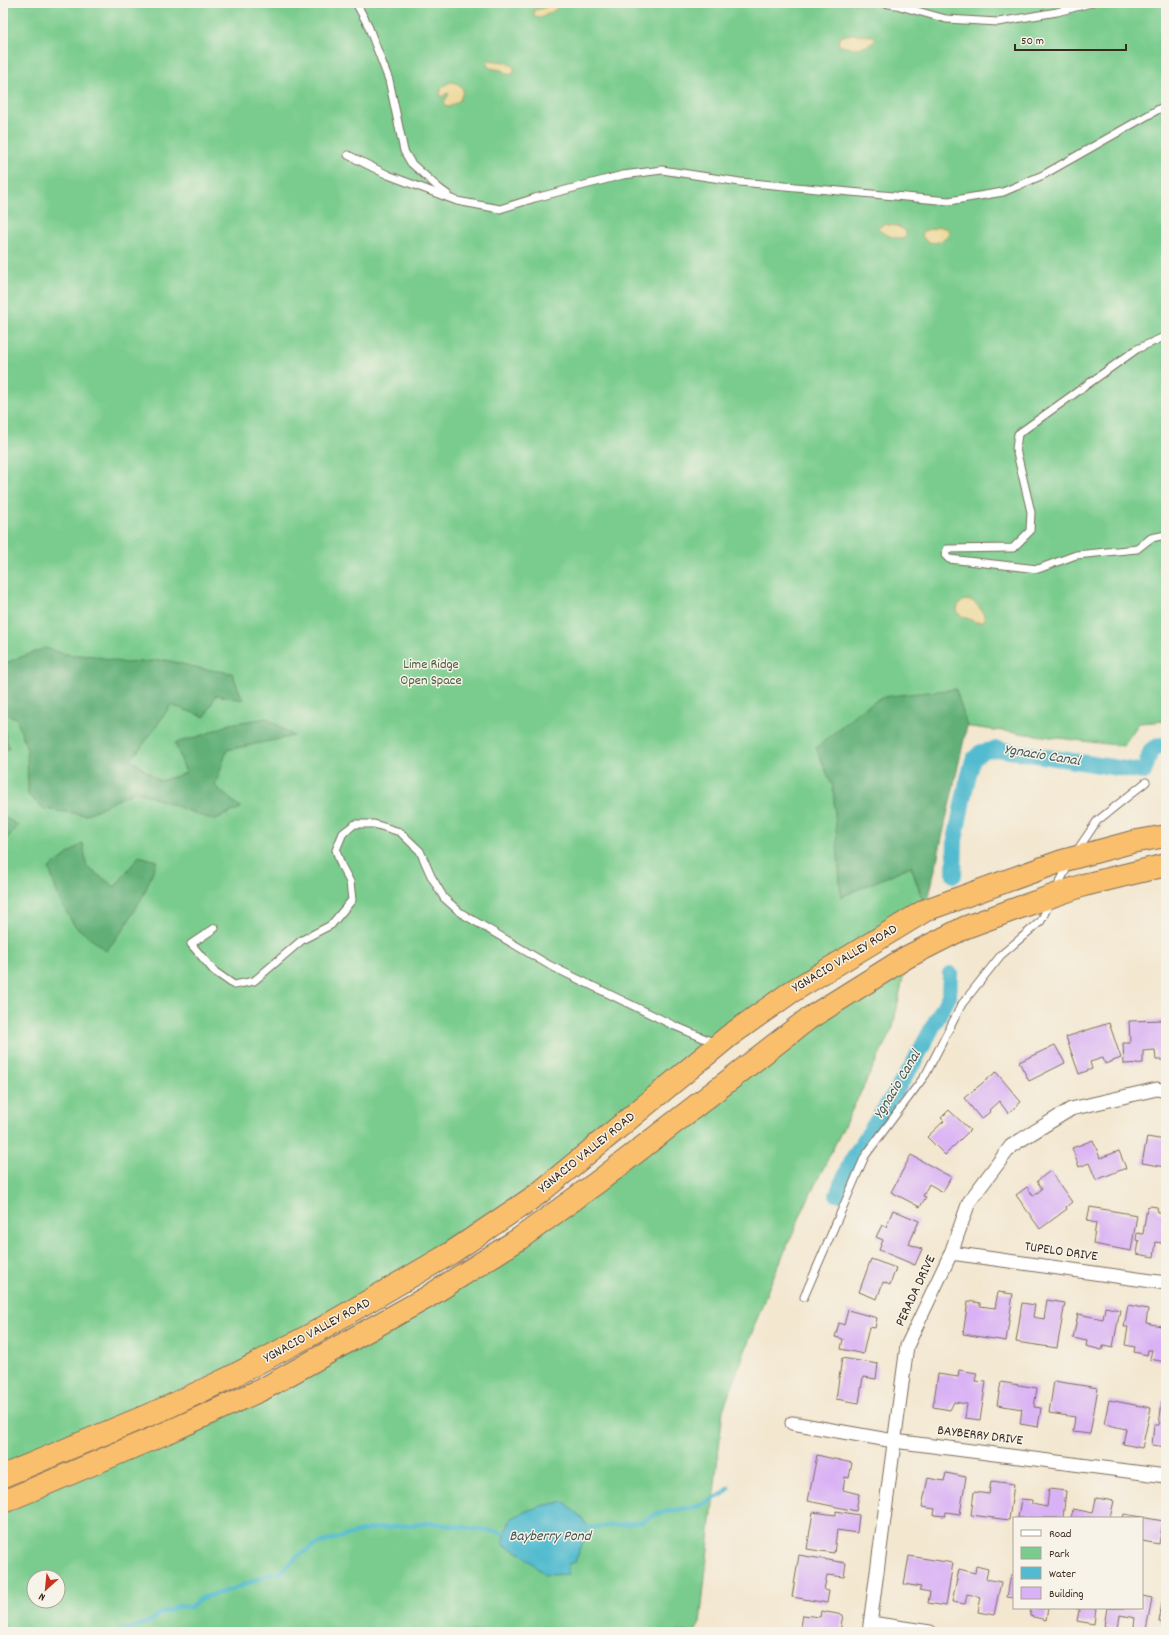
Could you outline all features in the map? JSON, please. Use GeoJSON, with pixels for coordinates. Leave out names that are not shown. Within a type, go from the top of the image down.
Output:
{"type":"FeatureCollection","features":[{"type":"Feature","properties":{"kind":"highway","name":"YGNACIO VALLEY ROAD"},"geometry":{"type":"LineString","coordinates":[[3,1476],[170,1406],[233,1376],[312,1334],[451,1253],[538,1194],[719,1044],[791,992],[926,910],[998,883],[1072,858],[1132,842],[1166,836]]}},
{"type":"Feature","properties":{"kind":"highway","name":"YGNACIO VALLEY ROAD"},"geometry":{"type":"LineString","coordinates":[[3,1502],[175,1429],[263,1389],[426,1298],[519,1239],[605,1176],[808,1019],[907,957],[966,927],[1053,896],[1084,885],[1166,865]]}},
{"type":"Feature","properties":{"kind":"street","name":"PERADA DRIVE"},"geometry":{"type":"LineString","coordinates":[[870,1628],[907,1346],[951,1252],[969,1202],[1011,1146],[1071,1109],[1157,1089],[1166,1091]]}},
{"type":"Feature","properties":{"kind":"street","name":"TUPELO DRIVE"},"geometry":{"type":"LineString","coordinates":[[951,1252],[1166,1283]]}},
{"type":"Feature","properties":{"kind":"street","name":"BAYBERRY DRIVE"},"geometry":{"type":"LineString","coordinates":[[792,1423],[894,1441],[1166,1476]]}},
{"type":"Feature","properties":{"kind":"street"},"geometry":{"type":"LineString","coordinates":[[870,1628],[930,1632]]}},
{"type":"Feature","properties":{"kind":"lane"},"geometry":{"type":"LineString","coordinates":[[356,3],[367,23],[389,80],[404,151],[411,163],[440,189],[457,201]]}},
{"type":"Feature","properties":{"kind":"lane"},"geometry":{"type":"LineString","coordinates":[[883,3],[896,4],[946,19],[998,22],[1057,12],[1091,3]]}},
{"type":"Feature","properties":{"kind":"lane"},"geometry":{"type":"LineString","coordinates":[[348,155],[388,175],[457,201],[500,209],[535,198],[623,175],[662,170],[740,182],[949,201],[1003,192],[1043,175],[1166,105]]}},
{"type":"Feature","properties":{"kind":"lane"},"geometry":{"type":"LineString","coordinates":[[1166,336],[1137,349],[1018,434],[1016,449],[1031,512],[1030,531],[1013,548],[947,549],[945,554],[949,559],[1038,569],[1076,555],[1137,549],[1151,538],[1166,535]]}},
{"type":"Feature","properties":{"kind":"lane"},"geometry":{"type":"LineString","coordinates":[[804,1297],[865,1156],[926,1074],[962,1004],[1001,955],[1041,921],[1072,858],[1097,821],[1146,782]]}},
{"type":"Feature","properties":{"kind":"lane"},"geometry":{"type":"LineString","coordinates":[[215,928],[191,944],[214,971],[234,985],[254,981],[302,940],[331,925],[352,900],[350,882],[341,865],[336,850],[343,833],[355,824],[374,824],[400,832],[420,851],[431,876],[444,898],[461,913],[549,965],[675,1026],[719,1044]]}},
{"type":"Feature","properties":{"kind":"green space","name":"Lime Ridge Open Space"},"geometry":{"type":"Polygon","coordinates":[[[3,3],[1166,3],[1166,721],[1139,723],[1123,746],[858,713],[926,910],[861,949],[538,1194],[385,1293],[3,1476],[3,3]]]}},
{"type":"Feature","properties":{"kind":"green space"},"geometry":{"type":"Polygon","coordinates":[[[45,648],[65,654],[94,656],[125,663],[166,660],[203,669],[232,673],[243,700],[216,695],[205,717],[171,705],[131,760],[160,781],[186,773],[175,743],[203,735],[230,724],[267,718],[294,736],[227,750],[215,786],[241,808],[213,820],[136,791],[86,815],[44,809],[28,795],[27,749],[16,718],[3,713],[3,664],[45,648]]]}},
{"type":"Feature","properties":{"kind":"green space"},"geometry":{"type":"Polygon","coordinates":[[[956,689],[967,726],[926,910],[911,866],[841,897],[833,787],[816,748],[858,712],[882,697],[956,689]]]}},
{"type":"Feature","properties":{"kind":"green space"},"geometry":{"type":"Polygon","coordinates":[[[3,726],[9,749],[3,749],[3,726]]]}},
{"type":"Feature","properties":{"kind":"green space"},"geometry":{"type":"Polygon","coordinates":[[[3,816],[19,826],[3,842],[3,816]]]}},
{"type":"Feature","properties":{"kind":"green space"},"geometry":{"type":"Polygon","coordinates":[[[83,843],[87,867],[115,887],[139,856],[157,861],[144,894],[123,930],[106,951],[74,925],[59,899],[49,868],[83,843]]]}},
{"type":"Feature","properties":{"kind":"green space"},"geometry":{"type":"Polygon","coordinates":[[[907,957],[893,1027],[807,1201],[769,1287],[723,1410],[700,1623],[695,1632],[3,1632],[3,1502],[371,1330],[907,957]]]}},
{"type":"Feature","properties":{"kind":"sand"},"geometry":{"type":"Polygon","coordinates":[[[550,3],[560,3],[554,11],[537,18],[534,16],[534,10],[544,8],[550,3]]]}},
{"type":"Feature","properties":{"kind":"sand"},"geometry":{"type":"Polygon","coordinates":[[[851,34],[873,36],[876,39],[869,45],[859,48],[848,48],[839,45],[838,43],[840,37],[851,34]]]}},
{"type":"Feature","properties":{"kind":"sand"},"geometry":{"type":"Polygon","coordinates":[[[490,60],[505,62],[514,67],[514,73],[509,75],[501,70],[490,68],[487,63],[490,60]]]}},
{"type":"Feature","properties":{"kind":"sand"},"geometry":{"type":"Polygon","coordinates":[[[450,82],[458,84],[463,91],[460,100],[449,107],[446,106],[444,102],[449,94],[447,93],[442,97],[440,94],[442,87],[450,82]]]}},
{"type":"Feature","properties":{"kind":"sand"},"geometry":{"type":"Polygon","coordinates":[[[884,224],[897,226],[906,231],[906,236],[903,239],[886,234],[878,228],[884,224]]]}},
{"type":"Feature","properties":{"kind":"sand"},"geometry":{"type":"Polygon","coordinates":[[[939,227],[945,228],[949,231],[944,239],[931,242],[924,239],[922,235],[923,231],[939,227]]]}},
{"type":"Feature","properties":{"kind":"sand"},"geometry":{"type":"Polygon","coordinates":[[[1166,551],[1166,573],[1160,572],[1159,563],[1166,551]]]}},
{"type":"Feature","properties":{"kind":"sand"},"geometry":{"type":"Polygon","coordinates":[[[970,600],[978,606],[983,613],[985,619],[983,622],[975,622],[957,612],[960,603],[970,600]]]}},
{"type":"Feature","properties":{"kind":"water","name":"Bayberry Pond"},"geometry":{"type":"Polygon","coordinates":[[[564,1502],[581,1517],[589,1528],[575,1562],[568,1564],[568,1574],[545,1575],[522,1554],[502,1544],[511,1518],[537,1507],[564,1502]]]}},
{"type":"Feature","properties":{"kind":"building"},"geometry":{"type":"Polygon","coordinates":[[[1165,1020],[1166,1060],[1156,1060],[1155,1050],[1143,1051],[1143,1063],[1124,1064],[1123,1043],[1130,1043],[1129,1021],[1165,1020]]]}},
{"type":"Feature","properties":{"kind":"building"},"geometry":{"type":"Polygon","coordinates":[[[1109,1023],[1121,1058],[1105,1064],[1103,1058],[1090,1062],[1092,1069],[1079,1074],[1066,1037],[1109,1023]]]}},
{"type":"Feature","properties":{"kind":"building"},"geometry":{"type":"Polygon","coordinates":[[[1055,1045],[1065,1063],[1029,1081],[1019,1062],[1055,1045]]]}},
{"type":"Feature","properties":{"kind":"building"},"geometry":{"type":"Polygon","coordinates":[[[996,1072],[1021,1102],[1008,1113],[999,1101],[989,1110],[990,1112],[981,1119],[964,1098],[996,1072]]]}},
{"type":"Feature","properties":{"kind":"building"},"geometry":{"type":"Polygon","coordinates":[[[949,1110],[970,1130],[945,1155],[927,1137],[944,1121],[941,1118],[949,1110]]]}},
{"type":"Feature","properties":{"kind":"building"},"geometry":{"type":"Polygon","coordinates":[[[1147,1137],[1165,1140],[1166,1137],[1166,1167],[1142,1163],[1147,1137]]]}},
{"type":"Feature","properties":{"kind":"building"},"geometry":{"type":"Polygon","coordinates":[[[1093,1140],[1100,1158],[1119,1151],[1126,1168],[1096,1180],[1089,1163],[1079,1167],[1072,1148],[1093,1140]]]}},
{"type":"Feature","properties":{"kind":"building"},"geometry":{"type":"Polygon","coordinates":[[[911,1155],[951,1177],[943,1192],[929,1184],[923,1196],[926,1197],[920,1207],[891,1192],[911,1155]]]}},
{"type":"Feature","properties":{"kind":"building"},"geometry":{"type":"Polygon","coordinates":[[[1050,1171],[1072,1202],[1066,1207],[1067,1209],[1040,1229],[1016,1195],[1027,1187],[1033,1196],[1042,1189],[1037,1181],[1050,1171]]]}},
{"type":"Feature","properties":{"kind":"building"},"geometry":{"type":"Polygon","coordinates":[[[1090,1207],[1137,1215],[1131,1251],[1093,1244],[1096,1223],[1087,1221],[1090,1207]]]}},
{"type":"Feature","properties":{"kind":"building"},"geometry":{"type":"Polygon","coordinates":[[[1147,1207],[1157,1207],[1158,1212],[1166,1213],[1166,1244],[1156,1242],[1154,1257],[1137,1254],[1139,1241],[1136,1240],[1137,1233],[1143,1234],[1147,1207]]]}},
{"type":"Feature","properties":{"kind":"building"},"geometry":{"type":"Polygon","coordinates":[[[893,1210],[919,1221],[909,1244],[922,1249],[915,1265],[879,1250],[883,1240],[876,1237],[882,1225],[886,1227],[893,1210]]]}},
{"type":"Feature","properties":{"kind":"building"},"geometry":{"type":"Polygon","coordinates":[[[871,1259],[896,1268],[890,1285],[883,1282],[877,1299],[859,1292],[871,1259]]]}},
{"type":"Feature","properties":{"kind":"building"},"geometry":{"type":"Polygon","coordinates":[[[998,1292],[1013,1294],[1006,1341],[963,1334],[968,1301],[980,1303],[980,1306],[995,1308],[998,1292]]]}},
{"type":"Feature","properties":{"kind":"building"},"geometry":{"type":"Polygon","coordinates":[[[1047,1300],[1065,1303],[1057,1348],[1016,1342],[1022,1303],[1035,1305],[1033,1317],[1044,1319],[1047,1300]]]}},
{"type":"Feature","properties":{"kind":"building"},"geometry":{"type":"Polygon","coordinates":[[[1128,1305],[1148,1309],[1146,1323],[1166,1327],[1165,1362],[1150,1359],[1152,1350],[1148,1350],[1147,1355],[1134,1352],[1135,1347],[1125,1345],[1128,1327],[1124,1327],[1128,1305]]]}},
{"type":"Feature","properties":{"kind":"building"},"geometry":{"type":"Polygon","coordinates":[[[1105,1307],[1120,1310],[1113,1347],[1103,1345],[1102,1350],[1086,1346],[1087,1341],[1073,1338],[1078,1314],[1103,1319],[1105,1307]]]}},
{"type":"Feature","properties":{"kind":"building"},"geometry":{"type":"Polygon","coordinates":[[[848,1310],[877,1318],[875,1328],[869,1327],[863,1354],[841,1349],[843,1339],[835,1337],[839,1323],[844,1325],[848,1310]]]}},
{"type":"Feature","properties":{"kind":"building"},"geometry":{"type":"Polygon","coordinates":[[[842,1358],[878,1364],[876,1379],[863,1377],[859,1403],[836,1399],[842,1358]]]}},
{"type":"Feature","properties":{"kind":"building"},"geometry":{"type":"Polygon","coordinates":[[[959,1370],[977,1373],[975,1381],[986,1382],[980,1420],[965,1418],[967,1404],[954,1402],[950,1410],[933,1407],[938,1374],[958,1377],[959,1370]]]}},
{"type":"Feature","properties":{"kind":"building"},"geometry":{"type":"Polygon","coordinates":[[[1054,1381],[1098,1388],[1090,1434],[1073,1432],[1075,1417],[1049,1413],[1054,1381]]]}},
{"type":"Feature","properties":{"kind":"building"},"geometry":{"type":"Polygon","coordinates":[[[1001,1382],[1037,1388],[1034,1407],[1041,1408],[1038,1427],[1020,1424],[1022,1409],[997,1405],[1001,1382]]]}},
{"type":"Feature","properties":{"kind":"building"},"geometry":{"type":"Polygon","coordinates":[[[1109,1400],[1151,1408],[1142,1448],[1123,1444],[1126,1429],[1104,1424],[1109,1400]]]}},
{"type":"Feature","properties":{"kind":"building"},"geometry":{"type":"Polygon","coordinates":[[[1162,1401],[1166,1401],[1166,1447],[1152,1445],[1154,1425],[1159,1425],[1162,1401]]]}},
{"type":"Feature","properties":{"kind":"building"},"geometry":{"type":"Polygon","coordinates":[[[817,1455],[852,1463],[849,1478],[845,1477],[843,1490],[859,1494],[856,1511],[808,1501],[817,1455]]]}},
{"type":"Feature","properties":{"kind":"building"},"geometry":{"type":"Polygon","coordinates":[[[946,1473],[966,1477],[960,1514],[946,1512],[945,1516],[934,1515],[935,1509],[922,1507],[928,1478],[944,1481],[946,1473]]]}},
{"type":"Feature","properties":{"kind":"building"},"geometry":{"type":"Polygon","coordinates":[[[991,1481],[1014,1484],[1009,1520],[971,1515],[974,1492],[989,1494],[991,1481]]]}},
{"type":"Feature","properties":{"kind":"building"},"geometry":{"type":"Polygon","coordinates":[[[1049,1489],[1066,1491],[1063,1517],[1018,1517],[1021,1499],[1032,1500],[1032,1504],[1047,1507],[1049,1489]]]}},
{"type":"Feature","properties":{"kind":"building"},"geometry":{"type":"Polygon","coordinates":[[[1096,1498],[1114,1501],[1110,1517],[1071,1517],[1073,1509],[1093,1513],[1096,1498]]]}},
{"type":"Feature","properties":{"kind":"building"},"geometry":{"type":"Polygon","coordinates":[[[836,1511],[859,1515],[857,1533],[837,1530],[834,1553],[807,1549],[813,1512],[836,1515],[836,1511]]]}},
{"type":"Feature","properties":{"kind":"building"},"geometry":{"type":"Polygon","coordinates":[[[1124,1514],[1141,1517],[1123,1517],[1124,1514]]]}},
{"type":"Feature","properties":{"kind":"building"},"geometry":{"type":"Polygon","coordinates":[[[1143,1517],[1163,1521],[1159,1544],[1143,1541],[1143,1517]]]}},
{"type":"Feature","properties":{"kind":"building"},"geometry":{"type":"Polygon","coordinates":[[[799,1555],[846,1563],[844,1577],[827,1575],[824,1590],[829,1591],[827,1603],[792,1597],[799,1555]]]}},
{"type":"Feature","properties":{"kind":"building"},"geometry":{"type":"Polygon","coordinates":[[[909,1556],[953,1563],[946,1606],[928,1603],[930,1592],[919,1590],[921,1587],[904,1584],[909,1556]]]}},
{"type":"Feature","properties":{"kind":"building"},"geometry":{"type":"Polygon","coordinates":[[[976,1566],[988,1569],[986,1579],[1001,1582],[994,1615],[978,1612],[981,1597],[967,1594],[965,1604],[952,1602],[959,1569],[975,1573],[976,1566]]]}},
{"type":"Feature","properties":{"kind":"building"},"geometry":{"type":"Polygon","coordinates":[[[1011,1575],[1013,1575],[1013,1598],[1007,1597],[1011,1575]]]}},
{"type":"Feature","properties":{"kind":"building"},"geometry":{"type":"Polygon","coordinates":[[[1143,1596],[1152,1598],[1146,1630],[1134,1627],[1135,1618],[1120,1615],[1118,1629],[1104,1626],[1107,1609],[1143,1609],[1143,1596]]]}},
{"type":"Feature","properties":{"kind":"building"},"geometry":{"type":"Polygon","coordinates":[[[1162,1602],[1166,1603],[1166,1623],[1159,1622],[1162,1602]]]}},
{"type":"Feature","properties":{"kind":"building"},"geometry":{"type":"Polygon","coordinates":[[[1031,1609],[1048,1609],[1046,1620],[1030,1616],[1031,1609]]]}},
{"type":"Feature","properties":{"kind":"building"},"geometry":{"type":"Polygon","coordinates":[[[1077,1609],[1096,1609],[1094,1624],[1077,1621],[1079,1610],[1077,1609]]]}},
{"type":"Feature","properties":{"kind":"building"},"geometry":{"type":"Polygon","coordinates":[[[821,1611],[843,1615],[840,1631],[825,1628],[824,1632],[800,1632],[803,1615],[820,1617],[821,1611]]]}},
{"type":"Feature","properties":{"kind":"waterway","name":"Ygnacio Canal"},"geometry":{"type":"LineString","coordinates":[[954,875],[955,840],[965,790],[973,760],[981,752],[997,749],[1144,772],[1151,750],[1160,745],[1166,746]]}},
{"type":"Feature","properties":{"kind":"waterway","name":"Ygnacio Canal"},"geometry":{"type":"LineString","coordinates":[[837,1194],[851,1161],[912,1066],[949,996],[950,974]]}},
{"type":"Feature","properties":{"kind":"waterway"},"geometry":{"type":"LineString","coordinates":[[589,1528],[642,1522],[658,1513],[699,1506],[723,1494],[729,1488]]}},
{"type":"Feature","properties":{"kind":"waterway"},"geometry":{"type":"LineString","coordinates":[[121,1632],[153,1620],[162,1612],[170,1611],[177,1606],[190,1607],[201,1598],[233,1589],[271,1574],[280,1573],[298,1556],[310,1548],[323,1542],[369,1529],[431,1523],[506,1533]]}}]}
